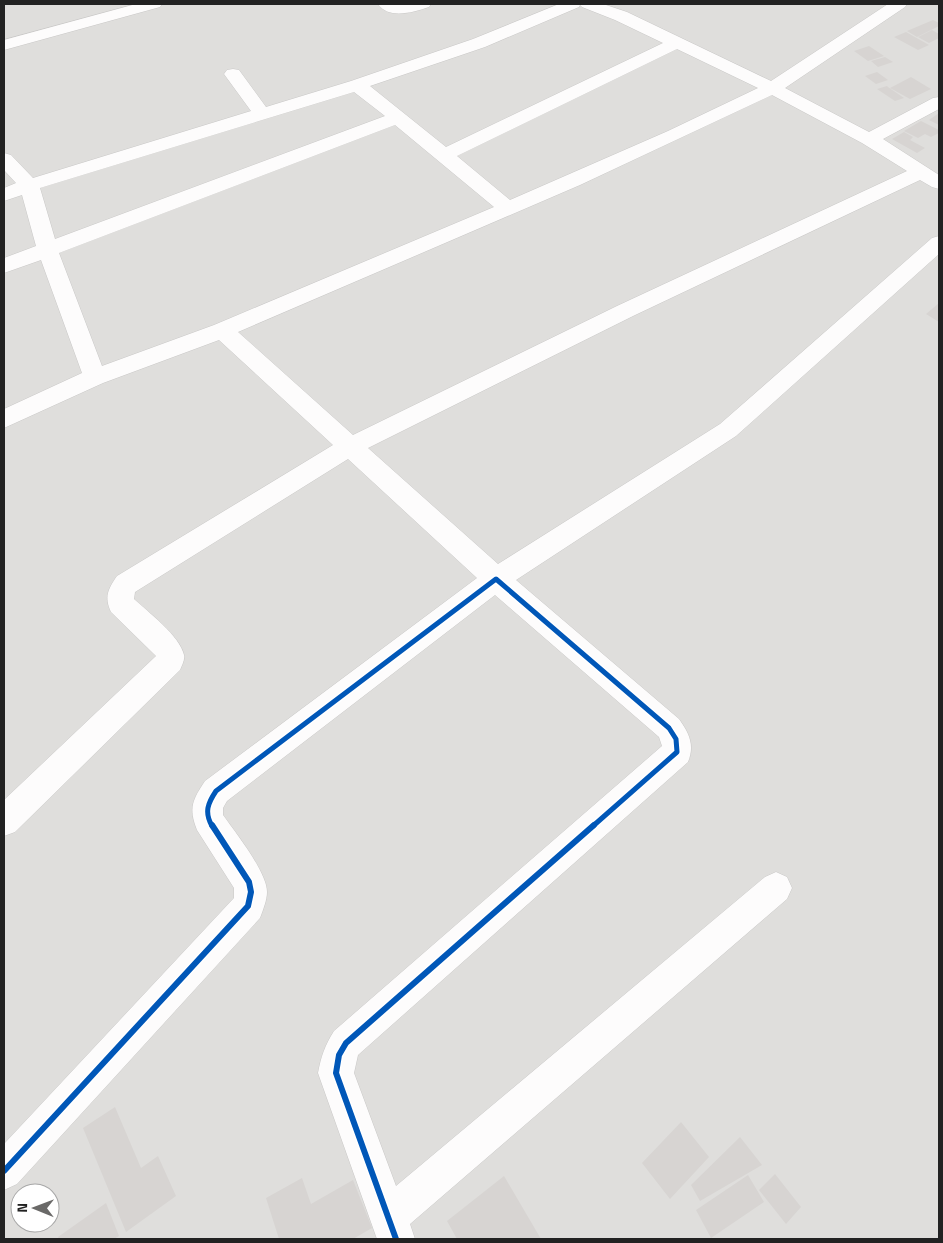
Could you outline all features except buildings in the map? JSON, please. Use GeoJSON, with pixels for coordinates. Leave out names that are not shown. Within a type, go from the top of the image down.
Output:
{"type":"FeatureCollection","features":[{"type":"Feature","properties":{"kind":"street"},"geometry":{"type":"LineString","coordinates":[[148,4],[168,4]]}},
{"type":"Feature","properties":{"kind":"street"},"geometry":{"type":"LineString","coordinates":[[4,45],[154,4]]}},
{"type":"Feature","properties":{"kind":"street"},"geometry":{"type":"LineString","coordinates":[[386,4],[402,10],[422,4]]}},
{"type":"Feature","properties":{"kind":"street"},"geometry":{"type":"LineString","coordinates":[[4,195],[29,185],[357,85],[480,43],[572,4]]}},
{"type":"Feature","properties":{"kind":"street"},"geometry":{"type":"LineString","coordinates":[[588,4],[628,12],[676,43],[772,88],[870,139],[930,177]]}},
{"type":"Feature","properties":{"kind":"street"},"geometry":{"type":"LineString","coordinates":[[4,420],[95,377],[222,330],[508,210],[676,135],[772,88],[899,4]]}},
{"type":"Feature","properties":{"kind":"street"},"geometry":{"type":"LineString","coordinates":[[444,155],[676,43]]}},
{"type":"Feature","properties":{"kind":"street"},"geometry":{"type":"LineString","coordinates":[[233,74],[262,114]]}},
{"type":"Feature","properties":{"kind":"street"},"geometry":{"type":"LineString","coordinates":[[357,85],[444,155],[508,210]]}},
{"type":"Feature","properties":{"kind":"street"},"geometry":{"type":"LineString","coordinates":[[870,139],[939,102]]}},
{"type":"Feature","properties":{"kind":"street"},"geometry":{"type":"LineString","coordinates":[[4,266],[397,118]]}},
{"type":"Feature","properties":{"kind":"street"},"geometry":{"type":"LineString","coordinates":[[4,159],[29,185],[48,251],[95,377]]}},
{"type":"Feature","properties":{"kind":"street"},"geometry":{"type":"LineString","coordinates":[[4,821],[170,661],[170,654],[167,648],[121,604],[120,594],[126,584],[351,446],[625,311],[930,177]]}},
{"type":"Feature","properties":{"kind":"street"},"geometry":{"type":"LineString","coordinates":[[4,1171],[248,906],[251,892],[249,882],[208,819],[207,805],[216,791],[496,579],[728,430],[939,243]]}},
{"type":"Feature","properties":{"kind":"street"},"geometry":{"type":"LineString","coordinates":[[222,330],[496,579],[669,728],[676,739],[677,752],[346,1042],[339,1055],[336,1073],[393,1228],[776,888]]}},
{"type":"Feature","properties":{"kind":"shaded area"},"geometry":{"type":"Polygon","coordinates":[[[4,4],[939,4],[939,1239],[4,1239],[4,4]]]}},
{"type":"Feature","properties":{"kind":"cycle path"},"geometry":{"type":"LineString","coordinates":[[4,1171],[248,906],[251,892],[249,882],[208,819],[207,805],[216,791],[496,579],[669,728],[676,739],[677,752],[346,1043],[339,1055],[336,1073],[396,1239]]}}]}
